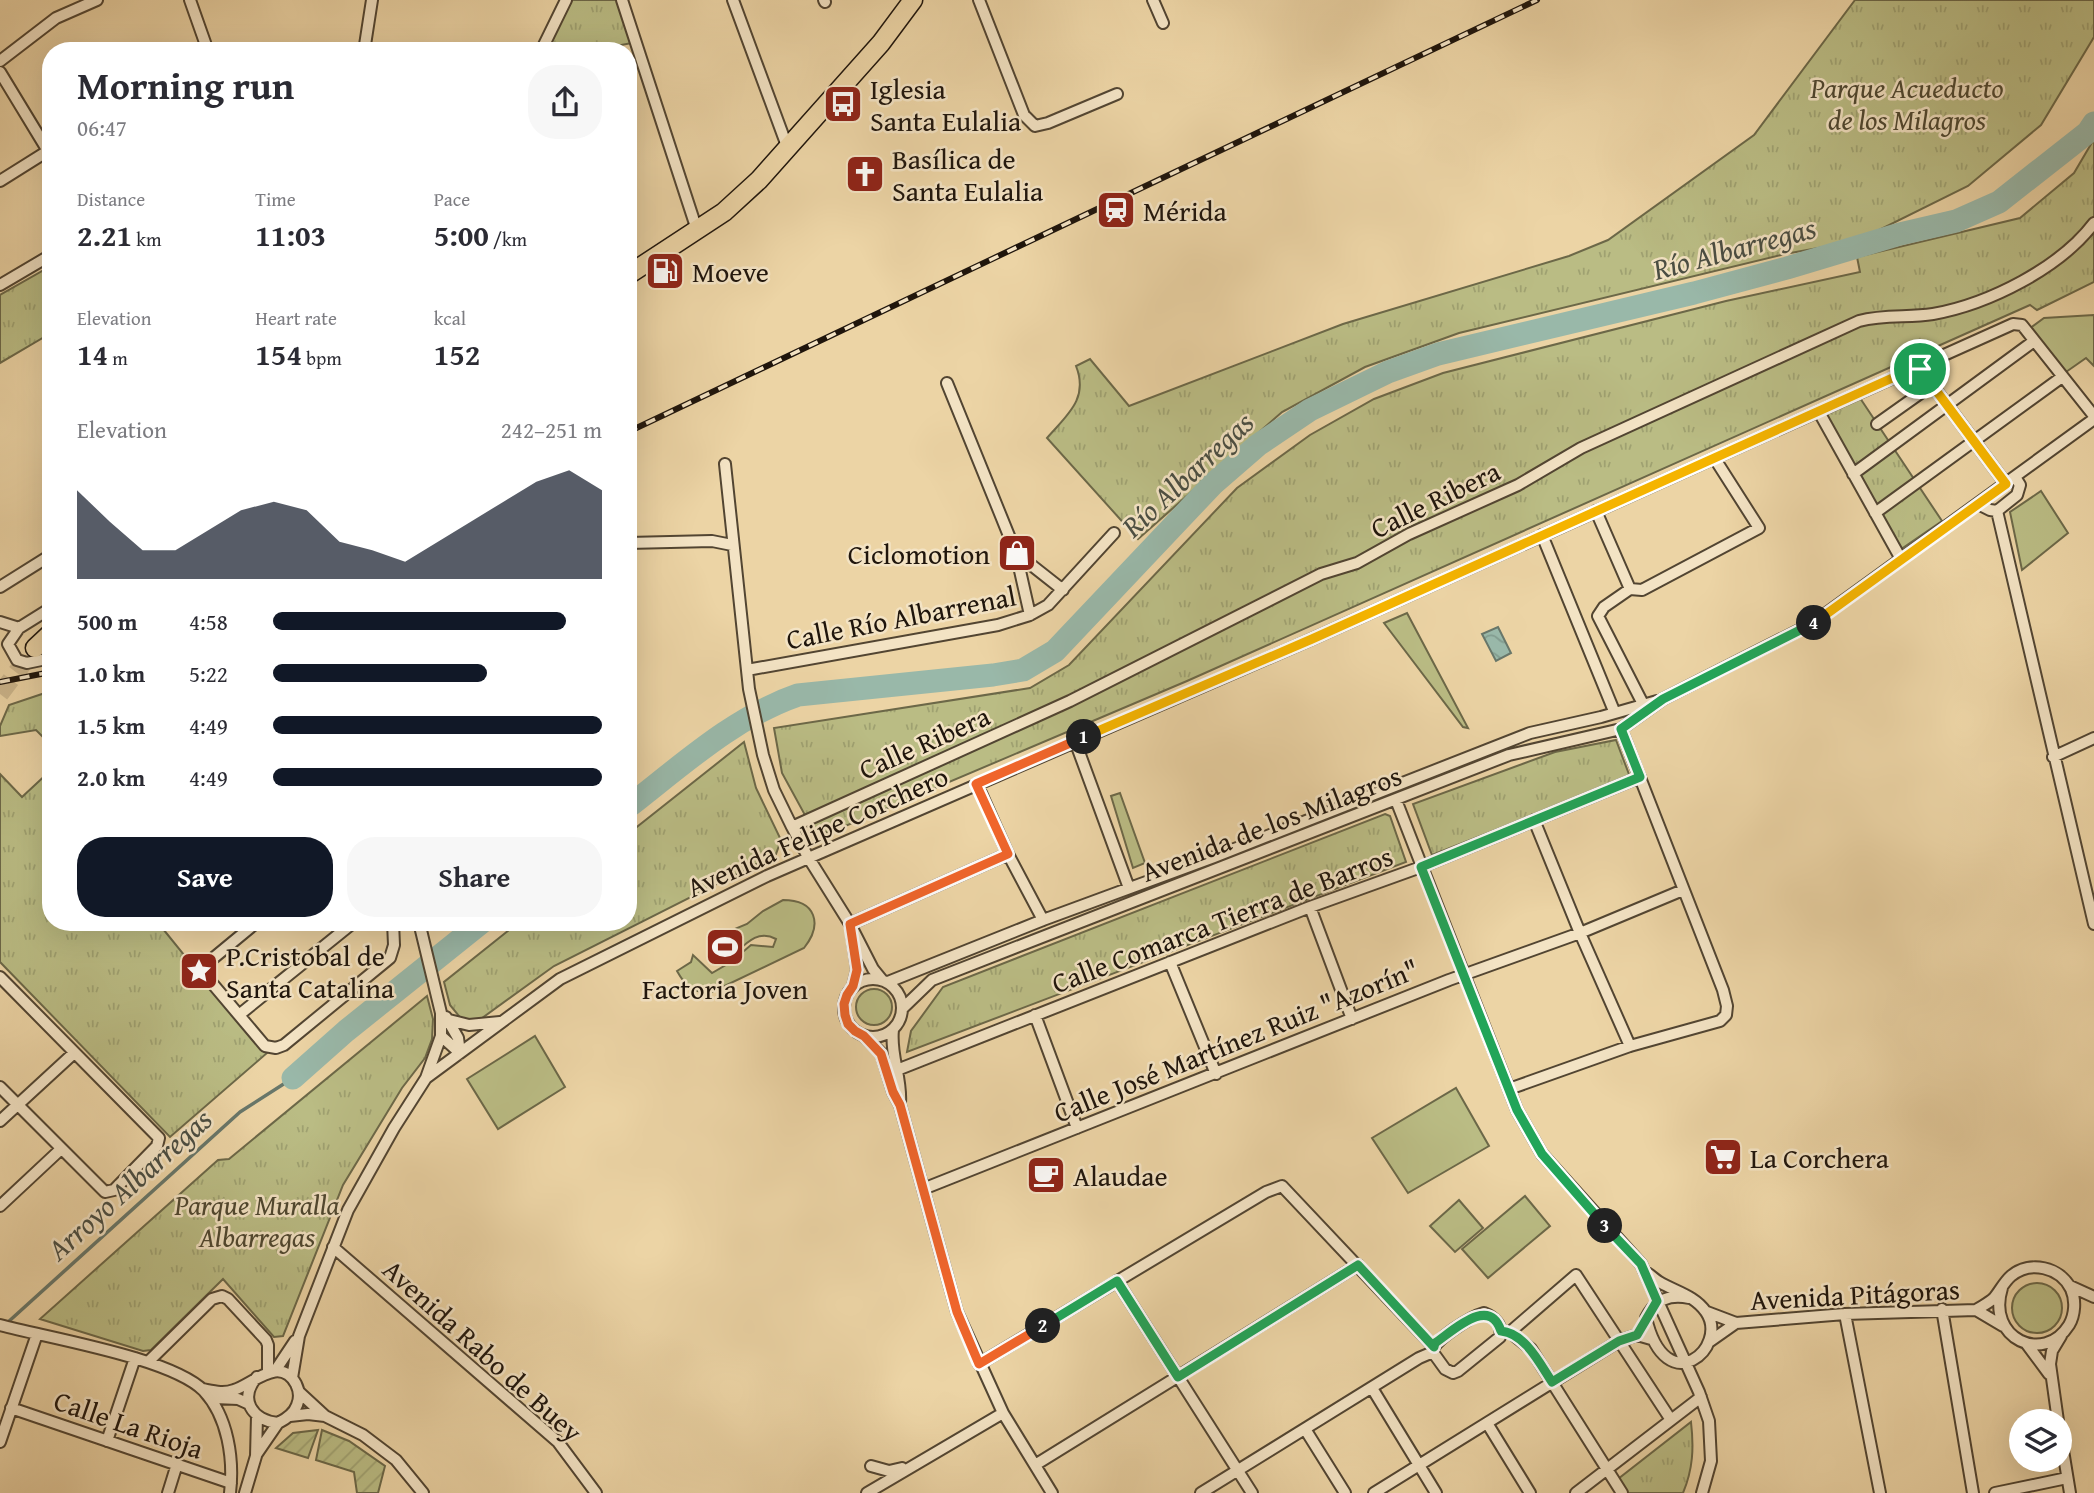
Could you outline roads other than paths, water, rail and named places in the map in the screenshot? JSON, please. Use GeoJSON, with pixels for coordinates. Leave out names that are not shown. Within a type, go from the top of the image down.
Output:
{"type":"FeatureCollection","features":[{"type":"Feature","properties":{"kind":"main road"},"geometry":{"type":"LineString","coordinates":[[637,269],[724,212],[750,188],[881,43],[913,0]]}},
{"type":"Feature","properties":{"kind":"street"},"geometry":{"type":"LineString","coordinates":[[0,61],[80,3],[97,0]]}},
{"type":"Feature","properties":{"kind":"street"},"geometry":{"type":"LineString","coordinates":[[190,0],[205,42]]}},
{"type":"Feature","properties":{"kind":"street"},"geometry":{"type":"LineString","coordinates":[[365,42],[372,0]]}},
{"type":"Feature","properties":{"kind":"street"},"geometry":{"type":"LineString","coordinates":[[545,42],[566,0]]}},
{"type":"Feature","properties":{"kind":"street"},"geometry":{"type":"LineString","coordinates":[[622,0],[636,42]]}},
{"type":"Feature","properties":{"kind":"street"},"geometry":{"type":"LineString","coordinates":[[733,0],[788,146]]}},
{"type":"Feature","properties":{"kind":"street"},"geometry":{"type":"LineString","coordinates":[[979,0],[1024,115],[1035,126],[1117,94]]}},
{"type":"Feature","properties":{"kind":"street"},"geometry":{"type":"LineString","coordinates":[[1153,0],[1163,23]]}},
{"type":"Feature","properties":{"kind":"street"},"geometry":{"type":"LineString","coordinates":[[637,46],[697,230]]}},
{"type":"Feature","properties":{"kind":"street"},"geometry":{"type":"LineString","coordinates":[[0,72],[42,139]]}},
{"type":"Feature","properties":{"kind":"street"},"geometry":{"type":"LineString","coordinates":[[0,181],[42,157]]}},
{"type":"Feature","properties":{"kind":"street","name":"Calle Ribera"},"geometry":{"type":"LineString","coordinates":[[792,827],[1070,701],[1321,573],[1357,563],[1409,534],[1518,485],[1581,449],[1858,321],[1881,315],[1933,314],[1993,296],[2051,265],[2080,242],[2094,223]]}},
{"type":"Feature","properties":{"kind":"street"},"geometry":{"type":"LineString","coordinates":[[0,285],[42,260]]}},
{"type":"Feature","properties":{"kind":"street","name":"Avenida Felipe Corchero"},"geometry":{"type":"LineString","coordinates":[[292,1378],[299,1336],[333,1247],[361,1184],[426,1078],[572,972],[808,857],[1312,639],[2013,324],[2022,325],[2034,341]]}},
{"type":"Feature","properties":{"kind":"street"},"geometry":{"type":"LineString","coordinates":[[1853,474],[2034,341],[2094,418]]}},
{"type":"Feature","properties":{"kind":"street"},"geometry":{"type":"LineString","coordinates":[[1919,366],[1973,439],[2010,480],[2020,485],[2017,495],[1997,511],[1978,504]]}},
{"type":"Feature","properties":{"kind":"street"},"geometry":{"type":"LineString","coordinates":[[1875,513],[1973,439],[2062,377]]}},
{"type":"Feature","properties":{"kind":"street"},"geometry":{"type":"LineString","coordinates":[[947,383],[1016,553],[1030,615]]}},
{"type":"Feature","properties":{"kind":"street"},"geometry":{"type":"LineString","coordinates":[[1877,424],[1932,385]]}},
{"type":"Feature","properties":{"kind":"street"},"geometry":{"type":"LineString","coordinates":[[1819,412],[1901,559]]}},
{"type":"Feature","properties":{"kind":"street","name":"Avenida de los Milagros"},"geometry":{"type":"LineString","coordinates":[[903,1008],[932,980],[1509,755],[1621,729],[1663,699],[1813,623],[2094,418]]}},
{"type":"Feature","properties":{"kind":"street"},"geometry":{"type":"LineString","coordinates":[[1643,704],[1598,616],[1604,607],[1630,589],[1642,590],[1759,528],[1716,459]]}},
{"type":"Feature","properties":{"kind":"street"},"geometry":{"type":"LineString","coordinates":[[724,464],[749,690],[763,755],[774,790],[808,857],[827,884],[873,969],[896,989],[901,998],[901,1018],[893,1030],[891,1043],[901,1087],[900,1105]]}},
{"type":"Feature","properties":{"kind":"street"},"geometry":{"type":"LineString","coordinates":[[1997,511],[2094,925]]}},
{"type":"Feature","properties":{"kind":"street"},"geometry":{"type":"LineString","coordinates":[[1596,512],[1630,589]]}},
{"type":"Feature","properties":{"kind":"street","name":"Calle Río Albarrenal"},"geometry":{"type":"LineString","coordinates":[[747,670],[998,625],[1030,615],[1048,605],[1114,533]]}},
{"type":"Feature","properties":{"kind":"street"},"geometry":{"type":"LineString","coordinates":[[1542,535],[1614,712]]}},
{"type":"Feature","properties":{"kind":"street"},"geometry":{"type":"LineString","coordinates":[[637,543],[712,541],[732,545]]}},
{"type":"Feature","properties":{"kind":"street"},"geometry":{"type":"LineString","coordinates":[[1016,553],[1063,590]]}},
{"type":"Feature","properties":{"kind":"street"},"geometry":{"type":"LineString","coordinates":[[0,587],[42,561]]}},
{"type":"Feature","properties":{"kind":"street"},"geometry":{"type":"LineString","coordinates":[[8,644],[19,628],[42,614]]}},
{"type":"Feature","properties":{"kind":"street"},"geometry":{"type":"LineString","coordinates":[[0,622],[19,628]]}},
{"type":"Feature","properties":{"kind":"street"},"geometry":{"type":"LineString","coordinates":[[0,627],[17,660],[27,663],[42,654]]}},
{"type":"Feature","properties":{"kind":"street","name":"Avenida de los Milagros"},"geometry":{"type":"LineString","coordinates":[[885,981],[1530,733],[1663,699]]}},
{"type":"Feature","properties":{"kind":"street"},"geometry":{"type":"LineString","coordinates":[[1508,1089],[1630,1046],[1720,1021],[1726,1015],[1723,990],[1621,729]]}},
{"type":"Feature","properties":{"kind":"street"},"geometry":{"type":"LineString","coordinates":[[2053,757],[2094,738]]}},
{"type":"Feature","properties":{"kind":"street"},"geometry":{"type":"LineString","coordinates":[[1076,741],[1129,888]]}},
{"type":"Feature","properties":{"kind":"street","name":"Calle Comarca Tierra de Barros"},"geometry":{"type":"LineString","coordinates":[[897,1070],[1310,907],[1421,867],[1640,777]]}},
{"type":"Feature","properties":{"kind":"street"},"geometry":{"type":"LineString","coordinates":[[976,784],[1008,854],[1043,920]]}},
{"type":"Feature","properties":{"kind":"street"},"geometry":{"type":"LineString","coordinates":[[1396,800],[1517,1110],[1542,1154],[1641,1264],[1701,1397],[1709,1421],[1711,1461],[1702,1493]]}},
{"type":"Feature","properties":{"kind":"street"},"geometry":{"type":"LineString","coordinates":[[1534,820],[1630,1046]]}},
{"type":"Feature","properties":{"kind":"street"},"geometry":{"type":"LineString","coordinates":[[850,924],[1008,854]]}},
{"type":"Feature","properties":{"kind":"street","name":"Calle José Martínez Ruiz \"Azorín\""},"geometry":{"type":"LineString","coordinates":[[923,1189],[1684,890]]}},
{"type":"Feature","properties":{"kind":"street"},"geometry":{"type":"LineString","coordinates":[[1310,907],[1352,1019]]}},
{"type":"Feature","properties":{"kind":"street"},"geometry":{"type":"LineString","coordinates":[[850,924],[857,970],[844,1004],[848,1024],[881,1054],[900,1105],[957,1312],[1003,1413],[1052,1493]]}},
{"type":"Feature","properties":{"kind":"street"},"geometry":{"type":"LineString","coordinates":[[247,931],[206,970],[265,1046],[276,1048],[284,1045],[390,958],[394,945],[393,931]]}},
{"type":"Feature","properties":{"kind":"street"},"geometry":{"type":"LineString","coordinates":[[239,1015],[343,931]]}},
{"type":"Feature","properties":{"kind":"street"},"geometry":{"type":"LineString","coordinates":[[421,931],[445,1016],[457,1038],[460,1053]]}},
{"type":"Feature","properties":{"kind":"street"},"geometry":{"type":"LineString","coordinates":[[1170,962],[1216,1074]]}},
{"type":"Feature","properties":{"kind":"street"},"geometry":{"type":"LineString","coordinates":[[0,977],[159,1138],[157,1146],[114,1190],[105,1192],[0,1087]]}},
{"type":"Feature","properties":{"kind":"street"},"geometry":{"type":"LineString","coordinates":[[853,986],[872,979],[885,981]]}},
{"type":"Feature","properties":{"kind":"street"},"geometry":{"type":"LineString","coordinates":[[1035,1015],[1077,1128]]}},
{"type":"Feature","properties":{"kind":"street"},"geometry":{"type":"LineString","coordinates":[[445,1016],[469,1025],[503,1021]]}},
{"type":"Feature","properties":{"kind":"street"},"geometry":{"type":"LineString","coordinates":[[426,1078],[445,1016]]}},
{"type":"Feature","properties":{"kind":"street"},"geometry":{"type":"LineString","coordinates":[[864,1036],[874,1038],[893,1030]]}},
{"type":"Feature","properties":{"kind":"street"},"geometry":{"type":"LineString","coordinates":[[441,1036],[460,1053]]}},
{"type":"Feature","properties":{"kind":"street"},"geometry":{"type":"LineString","coordinates":[[0,1121],[74,1053]]}},
{"type":"Feature","properties":{"kind":"street"},"geometry":{"type":"LineString","coordinates":[[0,1206],[61,1149]]}},
{"type":"Feature","properties":{"kind":"street"},"geometry":{"type":"LineString","coordinates":[[979,1364],[1266,1192],[1282,1186],[1433,1349],[1445,1369],[1453,1373],[1576,1275],[1671,1420]]}},
{"type":"Feature","properties":{"kind":"street","name":"Avenida Rabo de Buey"},"geometry":{"type":"LineString","coordinates":[[333,1247],[558,1442],[596,1493]]}},
{"type":"Feature","properties":{"kind":"street"},"geometry":{"type":"LineString","coordinates":[[1035,1465],[1358,1265]]}},
{"type":"Feature","properties":{"kind":"street"},"geometry":{"type":"LineString","coordinates":[[2056,1409],[2050,1376],[2052,1351],[2071,1322],[2075,1312],[2073,1293],[2061,1276],[2049,1269],[2023,1269],[2011,1276],[2002,1288],[1998,1301],[1998,1314],[2003,1326],[2014,1337],[2026,1343],[2046,1343],[2063,1333]]}},
{"type":"Feature","properties":{"kind":"street","name":"Avenida Pitágoras"},"geometry":{"type":"LineString","coordinates":[[1644,1270],[1659,1282],[1684,1292],[1707,1312],[1736,1323],[1942,1309],[1976,1310],[2003,1326]]}},
{"type":"Feature","properties":{"kind":"street"},"geometry":{"type":"LineString","coordinates":[[1117,1281],[1252,1493]]}},
{"type":"Feature","properties":{"kind":"street"},"geometry":{"type":"LineString","coordinates":[[2070,1286],[2094,1297],[2075,1312]]}},
{"type":"Feature","properties":{"kind":"street","name":"Avenida Pitágoras"},"geometry":{"type":"LineString","coordinates":[[1976,1310],[1993,1300],[2002,1288]]}},
{"type":"Feature","properties":{"kind":"street"},"geometry":{"type":"LineString","coordinates":[[148,1362],[212,1299],[222,1296],[228,1299],[268,1345],[267,1374],[249,1390],[249,1404]]}},
{"type":"Feature","properties":{"kind":"street"},"geometry":{"type":"LineString","coordinates":[[1637,1335],[1657,1301],[1677,1296],[1689,1298]]}},
{"type":"Feature","properties":{"kind":"street"},"geometry":{"type":"LineString","coordinates":[[1942,1309],[1973,1493]]}},
{"type":"Feature","properties":{"kind":"street"},"geometry":{"type":"LineString","coordinates":[[1707,1312],[1712,1326],[1709,1342]]}},
{"type":"Feature","properties":{"kind":"street"},"geometry":{"type":"LineString","coordinates":[[1201,1493],[1372,1388],[1433,1349],[1435,1343],[1475,1316],[1484,1313],[1531,1349],[1622,1493]]}},
{"type":"Feature","properties":{"kind":"street"},"geometry":{"type":"LineString","coordinates":[[1845,1314],[1880,1493]]}},
{"type":"Feature","properties":{"kind":"street"},"geometry":{"type":"LineString","coordinates":[[1646,1318],[1651,1339],[1665,1357],[1672,1361],[1685,1362]]}},
{"type":"Feature","properties":{"kind":"street","name":"Avenida Pitágoras"},"geometry":{"type":"LineString","coordinates":[[1685,1362],[1694,1360],[1709,1342],[1736,1323]]}},
{"type":"Feature","properties":{"kind":"street"},"geometry":{"type":"LineString","coordinates":[[0,1325],[148,1362],[178,1374],[205,1393],[218,1413],[227,1437],[230,1488]]}},
{"type":"Feature","properties":{"kind":"street"},"geometry":{"type":"LineString","coordinates":[[0,1441],[35,1334]]}},
{"type":"Feature","properties":{"kind":"street"},"geometry":{"type":"LineString","coordinates":[[1374,1493],[1619,1341],[1637,1335],[1651,1339]]}},
{"type":"Feature","properties":{"kind":"street","name":"Avenida Felipe Corchero"},"geometry":{"type":"LineString","coordinates":[[267,1374],[299,1336]]}},
{"type":"Feature","properties":{"kind":"street"},"geometry":{"type":"LineString","coordinates":[[2026,1343],[2050,1376]]}},
{"type":"Feature","properties":{"kind":"street"},"geometry":{"type":"LineString","coordinates":[[107,1441],[135,1359]]}},
{"type":"Feature","properties":{"kind":"street"},"geometry":{"type":"LineString","coordinates":[[205,1393],[236,1390],[267,1374],[292,1378],[299,1392],[325,1416],[363,1436],[396,1460],[423,1493]]}},
{"type":"Feature","properties":{"kind":"street"},"geometry":{"type":"LineString","coordinates":[[1372,1388],[1436,1493]]}},
{"type":"Feature","properties":{"kind":"street"},"geometry":{"type":"LineString","coordinates":[[256,1456],[278,1423],[296,1409],[299,1392]]}},
{"type":"Feature","properties":{"kind":"street"},"geometry":{"type":"LineString","coordinates":[[205,1393],[238,1399],[249,1404],[262,1420],[278,1423]]}},
{"type":"Feature","properties":{"kind":"street"},"geometry":{"type":"LineString","coordinates":[[1576,1493],[1701,1397]]}},
{"type":"Feature","properties":{"kind":"street","name":"Calle La Rioja"},"geometry":{"type":"LineString","coordinates":[[11,1408],[177,1464],[230,1488]]}},
{"type":"Feature","properties":{"kind":"street"},"geometry":{"type":"LineString","coordinates":[[867,1493],[883,1489],[912,1466],[1003,1413]]}},
{"type":"Feature","properties":{"kind":"street"},"geometry":{"type":"LineString","coordinates":[[245,1493],[256,1456],[257,1416]]}},
{"type":"Feature","properties":{"kind":"street"},"geometry":{"type":"LineString","coordinates":[[290,1416],[325,1416]]}},
{"type":"Feature","properties":{"kind":"street"},"geometry":{"type":"LineString","coordinates":[[1487,1423],[1530,1493]]}},
{"type":"Feature","properties":{"kind":"street"},"geometry":{"type":"LineString","coordinates":[[1305,1429],[1345,1493]]}},
{"type":"Feature","properties":{"kind":"street"},"geometry":{"type":"LineString","coordinates":[[167,1493],[177,1464]]}},
{"type":"Feature","properties":{"kind":"street"},"geometry":{"type":"LineString","coordinates":[[871,1466],[889,1471],[912,1466]]}},
{"type":"Feature","properties":{"kind":"street"},"geometry":{"type":"LineString","coordinates":[[2066,1472],[2070,1493]]}},
{"type":"Feature","properties":{"kind":"street"},"geometry":{"type":"LineString","coordinates":[[1995,1493],[2067,1478]]}},
{"type":"Feature","properties":{"kind":"water"},"geometry":{"type":"Polygon","coordinates":[[[1498,627],[1511,653],[1496,661],[1482,634],[1498,627]]]}},
{"type":"Feature","properties":{"kind":"waterway","name":"Río Albarregas"},"geometry":{"type":"LineString","coordinates":[[637,800],[730,729],[774,704],[798,695],[1023,670],[1055,651],[1213,484],[1258,445],[1310,410],[1388,372],[1438,354],[1694,293],[1900,234],[1956,221],[1999,202],[2088,132],[2094,123]]}},
{"type":"Feature","properties":{"kind":"waterway","name":"Río Albarregas"},"geometry":{"type":"LineString","coordinates":[[293,1078],[346,1031],[471,931]]}},
{"type":"Feature","properties":{"kind":"waterway","name":"Arroyo Albarregas"},"geometry":{"type":"LineString","coordinates":[[7,1323],[240,1112],[293,1078]]}},
{"type":"Feature","properties":{"kind":"tunnel"},"geometry":{"type":"LineString","coordinates":[[0,694],[35,648]]}},
{"type":"Feature","properties":{"kind":"railway"},"geometry":{"type":"LineString","coordinates":[[637,428],[1537,0]]}},
{"type":"Feature","properties":{"kind":"railway"},"geometry":{"type":"LineString","coordinates":[[0,682],[42,674]]}},
{"type":"Feature","properties":{"kind":"place","name":"Iglesia Santa Eulalia"},"geometry":{"type":"Point","coordinates":[843,104]}},
{"type":"Feature","properties":{"kind":"place","name":"Basílica de Santa Eulalia"},"geometry":{"type":"Point","coordinates":[865,174]}},
{"type":"Feature","properties":{"kind":"place","name":"Mérida"},"geometry":{"type":"Point","coordinates":[1116,210]}},
{"type":"Feature","properties":{"kind":"place","name":"Moeve"},"geometry":{"type":"Point","coordinates":[665,271]}},
{"type":"Feature","properties":{"kind":"place","name":"Ciclomotion"},"geometry":{"type":"Point","coordinates":[1017,553]}},
{"type":"Feature","properties":{"kind":"place","name":"Factoria Joven"},"geometry":{"type":"Point","coordinates":[725,947]}},
{"type":"Feature","properties":{"kind":"place","name":"P.Cristobal de Santa Catalina"},"geometry":{"type":"Point","coordinates":[199,971]}},
{"type":"Feature","properties":{"kind":"place","name":"La Corchera"},"geometry":{"type":"Point","coordinates":[1723,1157]}},
{"type":"Feature","properties":{"kind":"place","name":"Alaudae"},"geometry":{"type":"Point","coordinates":[1046,1175]}},
{"type":"Feature","properties":{"kind":"park label","name":"Parque Acueducto de los Milagros"},"geometry":{"type":"Point","coordinates":[1907,103]}},
{"type":"Feature","properties":{"kind":"park label","name":"Parque Muralla Albarregas"},"geometry":{"type":"Point","coordinates":[257,1220]}}]}
